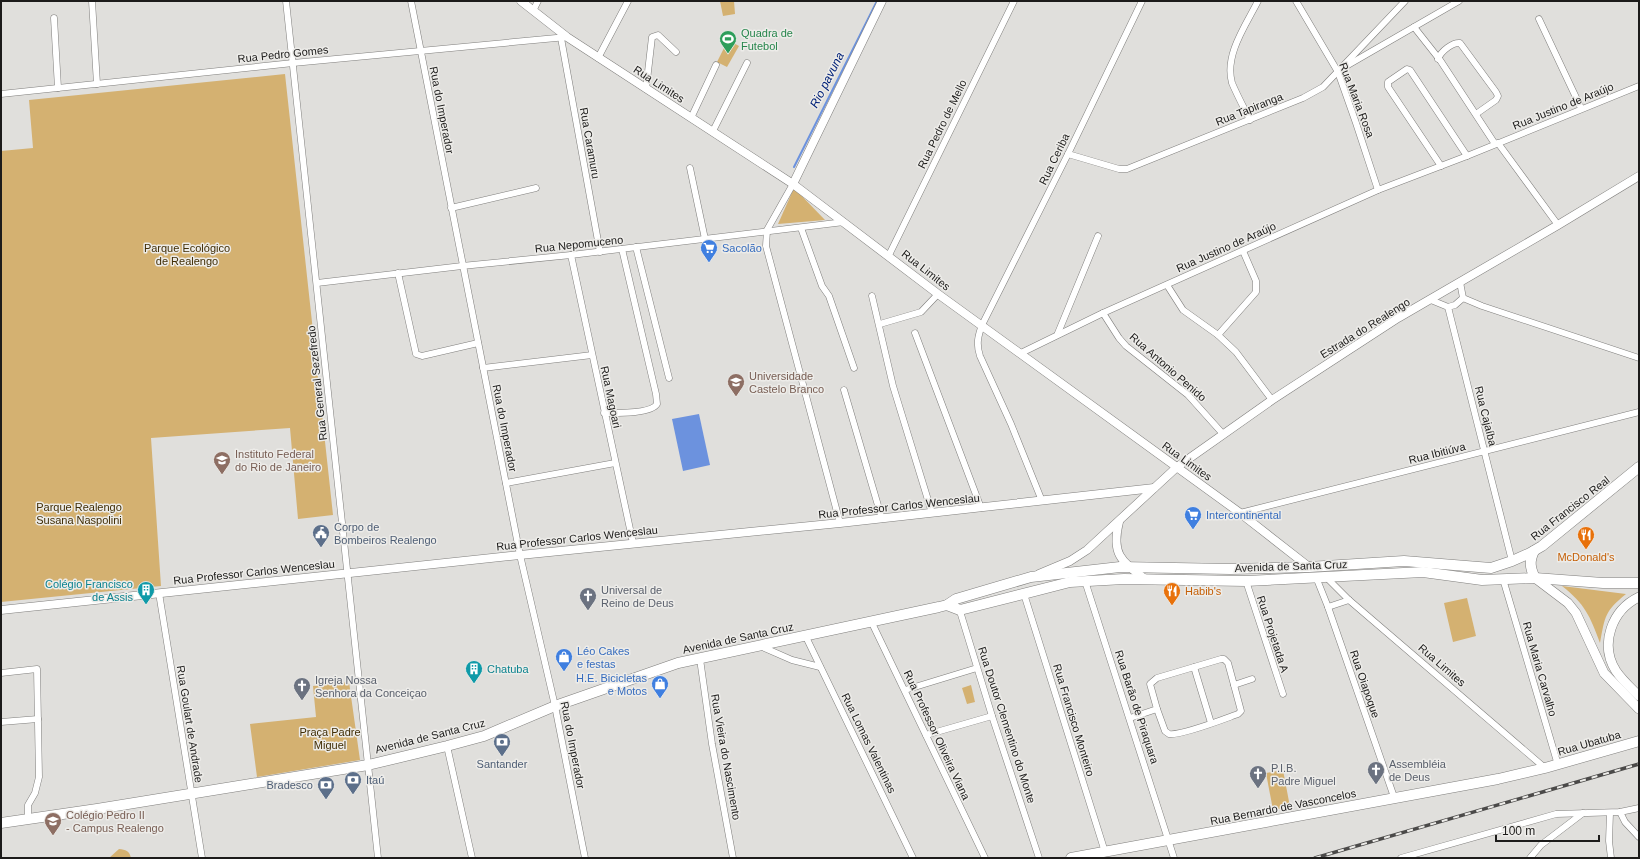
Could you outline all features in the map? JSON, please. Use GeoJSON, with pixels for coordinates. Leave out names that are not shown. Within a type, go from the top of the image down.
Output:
{"type":"FeatureCollection","features":[{"type":"Feature","properties":{"kind":"main road","name":"Rua Francisco Real"},"geometry":{"type":"LineString","coordinates":[[1512,561],[1530,553],[1639,467]]}},
{"type":"Feature","properties":{"kind":"main road"},"geometry":{"type":"LineString","coordinates":[[1530,553],[1531,568],[1535,578],[1568,603],[1576,613],[1597,661],[1611,682],[1639,710]]}},
{"type":"Feature","properties":{"kind":"main road","name":"Avenida de Santa Cruz"},"geometry":{"type":"LineString","coordinates":[[1,822],[191,794],[368,765],[484,736],[555,706],[637,676],[678,663],[806,637],[947,605],[956,598],[1031,577],[1069,572],[1130,568],[1230,569],[1309,567],[1404,561],[1491,568],[1512,561]]}},
{"type":"Feature","properties":{"kind":"main road","name":"Avenida de Santa Cruz"},"geometry":{"type":"LineString","coordinates":[[960,610],[1058,585],[1085,581],[1145,579],[1246,580],[1423,572],[1482,580],[1535,578],[1603,584],[1639,583]]}},
{"type":"Feature","properties":{"kind":"main road"},"geometry":{"type":"LineString","coordinates":[[1639,597],[1625,607],[1617,616],[1611,626],[1608,645],[1610,657],[1615,670],[1639,696]]}},
{"type":"Feature","properties":{"kind":"main road"},"geometry":{"type":"LineString","coordinates":[[947,605],[960,610]]}},
{"type":"Feature","properties":{"kind":"main road","name":"Rua Ubatuba"},"geometry":{"type":"LineString","coordinates":[[1545,768],[1639,742]]}},
{"type":"Feature","properties":{"kind":"main road","name":"Rua Bernardo de Vasconcelos"},"geometry":{"type":"LineString","coordinates":[[1071,858],[1169,841],[1394,797],[1498,779],[1545,768]]}},
{"type":"Feature","properties":{"kind":"street"},"geometry":{"type":"LineString","coordinates":[[92,1],[98,84]]}},
{"type":"Feature","properties":{"kind":"street","name":"Rua General Sezefredo"},"geometry":{"type":"LineString","coordinates":[[286,1],[349,573],[378,858]]}},
{"type":"Feature","properties":{"kind":"street","name":"Rua do Imperador"},"geometry":{"type":"LineString","coordinates":[[411,1],[520,555],[555,706],[585,858]]}},
{"type":"Feature","properties":{"kind":"street","name":"Rua Limites"},"geometry":{"type":"LineString","coordinates":[[521,1],[564,38],[713,131],[792,184],[938,294],[1240,513],[1309,567]]}},
{"type":"Feature","properties":{"kind":"street"},"geometry":{"type":"LineString","coordinates":[[533,11],[538,1]]}},
{"type":"Feature","properties":{"kind":"street"},"geometry":{"type":"LineString","coordinates":[[598,58],[628,1]]}},
{"type":"Feature","properties":{"kind":"street"},"geometry":{"type":"LineString","coordinates":[[840,523],[768,253],[766,238],[767,230],[792,184],[882,1]]}},
{"type":"Feature","properties":{"kind":"street","name":"Rua Pedro de Mello"},"geometry":{"type":"LineString","coordinates":[[888,255],[1014,1]]}},
{"type":"Feature","properties":{"kind":"street","name":"Rua Ceriba"},"geometry":{"type":"LineString","coordinates":[[1042,501],[977,347],[977,339],[982,325],[1068,154],[1142,1]]}},
{"type":"Feature","properties":{"kind":"street"},"geometry":{"type":"LineString","coordinates":[[1250,120],[1232,83],[1230,61],[1233,51],[1258,1]]}},
{"type":"Feature","properties":{"kind":"street","name":"Rua Maria Rosa"},"geometry":{"type":"LineString","coordinates":[[1296,1],[1339,70],[1378,190]]}},
{"type":"Feature","properties":{"kind":"street","name":"Rua Tapiranga"},"geometry":{"type":"LineString","coordinates":[[1068,154],[1118,169],[1127,169],[1316,92],[1405,1]]}},
{"type":"Feature","properties":{"kind":"street"},"geometry":{"type":"LineString","coordinates":[[1339,70],[1459,1]]}},
{"type":"Feature","properties":{"kind":"street"},"geometry":{"type":"LineString","coordinates":[[54,18],[58,88]]}},
{"type":"Feature","properties":{"kind":"street"},"geometry":{"type":"LineString","coordinates":[[1539,18],[1582,108]]}},
{"type":"Feature","properties":{"kind":"street"},"geometry":{"type":"LineString","coordinates":[[1414,27],[1497,144],[1558,225]]}},
{"type":"Feature","properties":{"kind":"street"},"geometry":{"type":"LineString","coordinates":[[646,89],[652,37],[658,35],[676,52]]}},
{"type":"Feature","properties":{"kind":"street","name":"Rua Pedro Gomes"},"geometry":{"type":"LineString","coordinates":[[1,94],[293,63],[564,38]]}},
{"type":"Feature","properties":{"kind":"street","name":"Rua Caramuru"},"geometry":{"type":"LineString","coordinates":[[564,38],[600,252]]}},
{"type":"Feature","properties":{"kind":"street"},"geometry":{"type":"LineString","coordinates":[[1438,59],[1440,54],[1453,44],[1460,43],[1496,92],[1498,96],[1496,100],[1476,114]]}},
{"type":"Feature","properties":{"kind":"street"},"geometry":{"type":"LineString","coordinates":[[713,131],[747,64]]}},
{"type":"Feature","properties":{"kind":"street"},"geometry":{"type":"LineString","coordinates":[[691,118],[716,65]]}},
{"type":"Feature","properties":{"kind":"street"},"geometry":{"type":"LineString","coordinates":[[1441,166],[1387,85],[1388,82],[1407,69],[1410,70],[1467,156]]}},
{"type":"Feature","properties":{"kind":"street","name":"Rua Justino de Araújo"},"geometry":{"type":"LineString","coordinates":[[1021,353],[1058,334],[1378,190],[1467,156],[1639,86]]}},
{"type":"Feature","properties":{"kind":"street"},"geometry":{"type":"LineString","coordinates":[[690,168],[705,238]]}},
{"type":"Feature","properties":{"kind":"street","name":"Estrada do Realengo"},"geometry":{"type":"LineString","coordinates":[[1031,577],[1078,556],[1119,521],[1177,467],[1272,400],[1398,318],[1431,300],[1639,176]]}},
{"type":"Feature","properties":{"kind":"street"},"geometry":{"type":"LineString","coordinates":[[451,208],[536,188]]}},
{"type":"Feature","properties":{"kind":"street","name":"Rua Nepomuceno"},"geometry":{"type":"LineString","coordinates":[[317,283],[600,252],[767,230],[801,228],[844,222]]}},
{"type":"Feature","properties":{"kind":"street"},"geometry":{"type":"LineString","coordinates":[[801,228],[822,286],[829,296],[854,368]]}},
{"type":"Feature","properties":{"kind":"street"},"geometry":{"type":"LineString","coordinates":[[1058,334],[1098,236]]}},
{"type":"Feature","properties":{"kind":"street"},"geometry":{"type":"LineString","coordinates":[[638,247],[668,378]]}},
{"type":"Feature","properties":{"kind":"street","name":"Rua Magoari"},"geometry":{"type":"LineString","coordinates":[[604,413],[636,412],[653,408],[657,404],[656,394],[622,249]]}},
{"type":"Feature","properties":{"kind":"street"},"geometry":{"type":"LineString","coordinates":[[1218,335],[1256,292],[1256,281],[1243,251]]}},
{"type":"Feature","properties":{"kind":"street","name":"Rua Magoari"},"geometry":{"type":"LineString","coordinates":[[571,255],[633,543]]}},
{"type":"Feature","properties":{"kind":"street"},"geometry":{"type":"LineString","coordinates":[[398,273],[416,354],[422,356],[478,343]]}},
{"type":"Feature","properties":{"kind":"street"},"geometry":{"type":"LineString","coordinates":[[1460,282],[1463,298]]}},
{"type":"Feature","properties":{"kind":"street"},"geometry":{"type":"LineString","coordinates":[[1167,285],[1183,310],[1218,335],[1241,358],[1272,400]]}},
{"type":"Feature","properties":{"kind":"street"},"geometry":{"type":"LineString","coordinates":[[880,324],[921,312],[938,294]]}},
{"type":"Feature","properties":{"kind":"street"},"geometry":{"type":"LineString","coordinates":[[872,296],[880,324],[893,386],[932,513]]}},
{"type":"Feature","properties":{"kind":"street"},"geometry":{"type":"LineString","coordinates":[[1431,300],[1448,308],[1456,305],[1463,298]]}},
{"type":"Feature","properties":{"kind":"street"},"geometry":{"type":"LineString","coordinates":[[1463,298],[1482,306],[1639,358]]}},
{"type":"Feature","properties":{"kind":"street","name":"Rua Cajaíba"},"geometry":{"type":"LineString","coordinates":[[1448,308],[1512,561]]}},
{"type":"Feature","properties":{"kind":"street","name":"Rua Antonio Penido"},"geometry":{"type":"LineString","coordinates":[[1104,313],[1119,338],[1126,346],[1188,395],[1223,434]]}},
{"type":"Feature","properties":{"kind":"street"},"geometry":{"type":"LineString","coordinates":[[915,333],[981,508]]}},
{"type":"Feature","properties":{"kind":"street"},"geometry":{"type":"LineString","coordinates":[[483,368],[592,355]]}},
{"type":"Feature","properties":{"kind":"street"},"geometry":{"type":"LineString","coordinates":[[844,390],[882,519]]}},
{"type":"Feature","properties":{"kind":"street","name":"Rua Ibitiúva"},"geometry":{"type":"LineString","coordinates":[[1240,513],[1639,412]]}},
{"type":"Feature","properties":{"kind":"street"},"geometry":{"type":"LineString","coordinates":[[506,483],[615,463]]}},
{"type":"Feature","properties":{"kind":"street","name":"Rua Professor Carlos Wenceslau"},"geometry":{"type":"LineString","coordinates":[[1,610],[633,543],[882,519],[1154,488]]}},
{"type":"Feature","properties":{"kind":"street"},"geometry":{"type":"LineString","coordinates":[[1123,492],[1134,498],[1133,508]]}},
{"type":"Feature","properties":{"kind":"street"},"geometry":{"type":"LineString","coordinates":[[1119,521],[1115,543],[1122,560],[1145,579]]}},
{"type":"Feature","properties":{"kind":"street"},"geometry":{"type":"LineString","coordinates":[[1509,547],[1514,551],[1530,553]]}},
{"type":"Feature","properties":{"kind":"street","name":"Rua Limites"},"geometry":{"type":"LineString","coordinates":[[1320,577],[1349,600],[1545,768]]}},
{"type":"Feature","properties":{"kind":"street","name":"Rua Oiapoque"},"geometry":{"type":"LineString","coordinates":[[1320,577],[1328,607],[1394,797]]}},
{"type":"Feature","properties":{"kind":"street","name":"Rua Maria Carvalho"},"geometry":{"type":"LineString","coordinates":[[1503,579],[1558,765]]}},
{"type":"Feature","properties":{"kind":"street","name":"Rua Projetada A"},"geometry":{"type":"LineString","coordinates":[[1246,580],[1283,694]]}},
{"type":"Feature","properties":{"kind":"street","name":"Rua Barão de Piraquara"},"geometry":{"type":"LineString","coordinates":[[1085,581],[1174,858]]}},
{"type":"Feature","properties":{"kind":"street","name":"Rua Goulart de Andrade"},"geometry":{"type":"LineString","coordinates":[[159,593],[202,858]]}},
{"type":"Feature","properties":{"kind":"street","name":"Rua Francisco Monteiro"},"geometry":{"type":"LineString","coordinates":[[1024,594],[1105,852]]}},
{"type":"Feature","properties":{"kind":"street","name":"Rua Doutor Clementino do Monte"},"geometry":{"type":"LineString","coordinates":[[956,598],[992,716],[1040,858]]}},
{"type":"Feature","properties":{"kind":"street"},"geometry":{"type":"LineString","coordinates":[[1328,607],[1349,600]]}},
{"type":"Feature","properties":{"kind":"street","name":"Rua Professor Oliveira Viana"},"geometry":{"type":"LineString","coordinates":[[872,621],[985,858]]}},
{"type":"Feature","properties":{"kind":"street","name":"Rua Lomas Valentinas"},"geometry":{"type":"LineString","coordinates":[[806,637],[913,858]]}},
{"type":"Feature","properties":{"kind":"street"},"geometry":{"type":"LineString","coordinates":[[760,646],[792,660],[820,667]]}},
{"type":"Feature","properties":{"kind":"street","name":"Rua Vieira do Nascimento"},"geometry":{"type":"LineString","coordinates":[[700,659],[712,744],[733,858]]}},
{"type":"Feature","properties":{"kind":"street"},"geometry":{"type":"LineString","coordinates":[[1224,659],[1228,663],[1241,711],[1238,714],[1212,723],[1175,734],[1169,734],[1165,731],[1150,687],[1151,682],[1156,678],[1194,667],[1224,659]]}},
{"type":"Feature","properties":{"kind":"street"},"geometry":{"type":"LineString","coordinates":[[1194,667],[1212,723]]}},
{"type":"Feature","properties":{"kind":"street"},"geometry":{"type":"LineString","coordinates":[[905,690],[977,668]]}},
{"type":"Feature","properties":{"kind":"street"},"geometry":{"type":"LineString","coordinates":[[1,673],[37,669],[39,784],[28,805],[28,819]]}},
{"type":"Feature","properties":{"kind":"street"},"geometry":{"type":"LineString","coordinates":[[1234,685],[1252,679]]}},
{"type":"Feature","properties":{"kind":"street"},"geometry":{"type":"LineString","coordinates":[[1130,718],[1158,709]]}},
{"type":"Feature","properties":{"kind":"street"},"geometry":{"type":"LineString","coordinates":[[926,735],[992,716]]}},
{"type":"Feature","properties":{"kind":"street"},"geometry":{"type":"LineString","coordinates":[[1,722],[38,719]]}},
{"type":"Feature","properties":{"kind":"street"},"geometry":{"type":"LineString","coordinates":[[447,746],[472,858]]}},
{"type":"Feature","properties":{"kind":"street"},"geometry":{"type":"LineString","coordinates":[[1403,858],[1424,855],[1537,819],[1565,813],[1610,813],[1639,808]]}},
{"type":"Feature","properties":{"kind":"street"},"geometry":{"type":"LineString","coordinates":[[1530,858],[1541,845],[1583,812]]}},
{"type":"Feature","properties":{"kind":"street"},"geometry":{"type":"LineString","coordinates":[[1620,812],[1625,822],[1639,837]]}},
{"type":"Feature","properties":{"kind":"street"},"geometry":{"type":"LineString","coordinates":[[1610,813],[1609,842],[1611,858]]}},
{"type":"Feature","properties":{"kind":"green space"},"geometry":{"type":"Polygon","coordinates":[[[720,1],[734,1],[735,14],[723,16],[720,1]]]}},
{"type":"Feature","properties":{"kind":"green space","name":"Quadra de Futebol"},"geometry":{"type":"Polygon","coordinates":[[[728,40],[739,46],[727,67],[717,62],[728,40]]]}},
{"type":"Feature","properties":{"kind":"green space"},"geometry":{"type":"Polygon","coordinates":[[[285,74],[333,515],[298,519],[290,428],[151,438],[161,586],[1,602],[1,151],[33,148],[29,100],[285,74]]]}},
{"type":"Feature","properties":{"kind":"green space"},"geometry":{"type":"Polygon","coordinates":[[[794,188],[825,220],[778,224],[794,188]]]}},
{"type":"Feature","properties":{"kind":"green space"},"geometry":{"type":"Polygon","coordinates":[[[1562,586],[1626,594],[1614,605],[1607,615],[1603,626],[1600,643],[1586,611],[1562,586]]]}},
{"type":"Feature","properties":{"kind":"green space"},"geometry":{"type":"Polygon","coordinates":[[[1467,598],[1476,636],[1453,642],[1444,603],[1467,598]]]}},
{"type":"Feature","properties":{"kind":"green space","name":"Praça Padre Miguel"},"geometry":{"type":"Polygon","coordinates":[[[349,682],[360,760],[257,777],[250,724],[316,717],[313,686],[349,682]]]}},
{"type":"Feature","properties":{"kind":"green space"},"geometry":{"type":"Polygon","coordinates":[[[971,685],[975,702],[967,704],[962,688],[971,685]]]}},
{"type":"Feature","properties":{"kind":"green space"},"geometry":{"type":"Polygon","coordinates":[[[1283,770],[1290,807],[1273,810],[1266,773],[1283,770]]]}},
{"type":"Feature","properties":{"kind":"green space"},"geometry":{"type":"Polygon","coordinates":[[[119,849],[127,851],[131,858],[109,858],[119,849]]]}},
{"type":"Feature","properties":{"kind":"water"},"geometry":{"type":"Polygon","coordinates":[[[699,414],[710,465],[683,471],[672,419],[699,414]]]}},
{"type":"Feature","properties":{"kind":"waterway","name":"Rio pavuna"},"geometry":{"type":"LineString","coordinates":[[794,167],[877,1]]}},
{"type":"Feature","properties":{"kind":"railway"},"geometry":{"type":"LineString","coordinates":[[1315,858],[1639,764]]}},
{"type":"Feature","properties":{"kind":"place","name":"Quadra de Futebol"},"geometry":{"type":"Point","coordinates":[728,54]}},
{"type":"Feature","properties":{"kind":"place","name":"Sacolão"},"geometry":{"type":"Point","coordinates":[709,263]}},
{"type":"Feature","properties":{"kind":"place","name":"Universidade Castelo Branco"},"geometry":{"type":"Point","coordinates":[736,397]}},
{"type":"Feature","properties":{"kind":"place","name":"Instituto Federal do Rio de Janeiro"},"geometry":{"type":"Point","coordinates":[222,475]}},
{"type":"Feature","properties":{"kind":"place","name":"Intercontinental"},"geometry":{"type":"Point","coordinates":[1193,530]}},
{"type":"Feature","properties":{"kind":"place","name":"Corpo de Bombeiros Realengo"},"geometry":{"type":"Point","coordinates":[321,548]}},
{"type":"Feature","properties":{"kind":"place","name":"McDonald's"},"geometry":{"type":"Point","coordinates":[1586,550]}},
{"type":"Feature","properties":{"kind":"place","name":"Colégio Francisco de Assis"},"geometry":{"type":"Point","coordinates":[146,605]}},
{"type":"Feature","properties":{"kind":"place","name":"Habib's"},"geometry":{"type":"Point","coordinates":[1172,606]}},
{"type":"Feature","properties":{"kind":"place","name":"Universal de Reino de Deus"},"geometry":{"type":"Point","coordinates":[588,611]}},
{"type":"Feature","properties":{"kind":"place","name":"Léo Cakes e festas"},"geometry":{"type":"Point","coordinates":[564,672]}},
{"type":"Feature","properties":{"kind":"place","name":"Chatuba"},"geometry":{"type":"Point","coordinates":[474,684]}},
{"type":"Feature","properties":{"kind":"place","name":"H.E. Bicicletas e Motos"},"geometry":{"type":"Point","coordinates":[660,699]}},
{"type":"Feature","properties":{"kind":"place","name":"Igreja Nossa Senhora da Conceiçao"},"geometry":{"type":"Point","coordinates":[302,701]}},
{"type":"Feature","properties":{"kind":"place","name":"Santander"},"geometry":{"type":"Point","coordinates":[502,757]}},
{"type":"Feature","properties":{"kind":"place","name":"Assembléia de Deus"},"geometry":{"type":"Point","coordinates":[1376,785]}},
{"type":"Feature","properties":{"kind":"place","name":"P.I.B. Padre Miguel"},"geometry":{"type":"Point","coordinates":[1258,789]}},
{"type":"Feature","properties":{"kind":"place","name":"Itaú"},"geometry":{"type":"Point","coordinates":[353,795]}},
{"type":"Feature","properties":{"kind":"place","name":"Bradesco"},"geometry":{"type":"Point","coordinates":[326,800]}},
{"type":"Feature","properties":{"kind":"place","name":"Colégio Pedro II - Campus Realengo"},"geometry":{"type":"Point","coordinates":[53,836]}},
{"type":"Feature","properties":{"kind":"park label","name":"Parque Ecológico de Realengo"},"geometry":{"type":"Point","coordinates":[187,254]}},
{"type":"Feature","properties":{"kind":"park label","name":"Parque Realengo Susana Naspolini"},"geometry":{"type":"Point","coordinates":[79,513]}}]}
